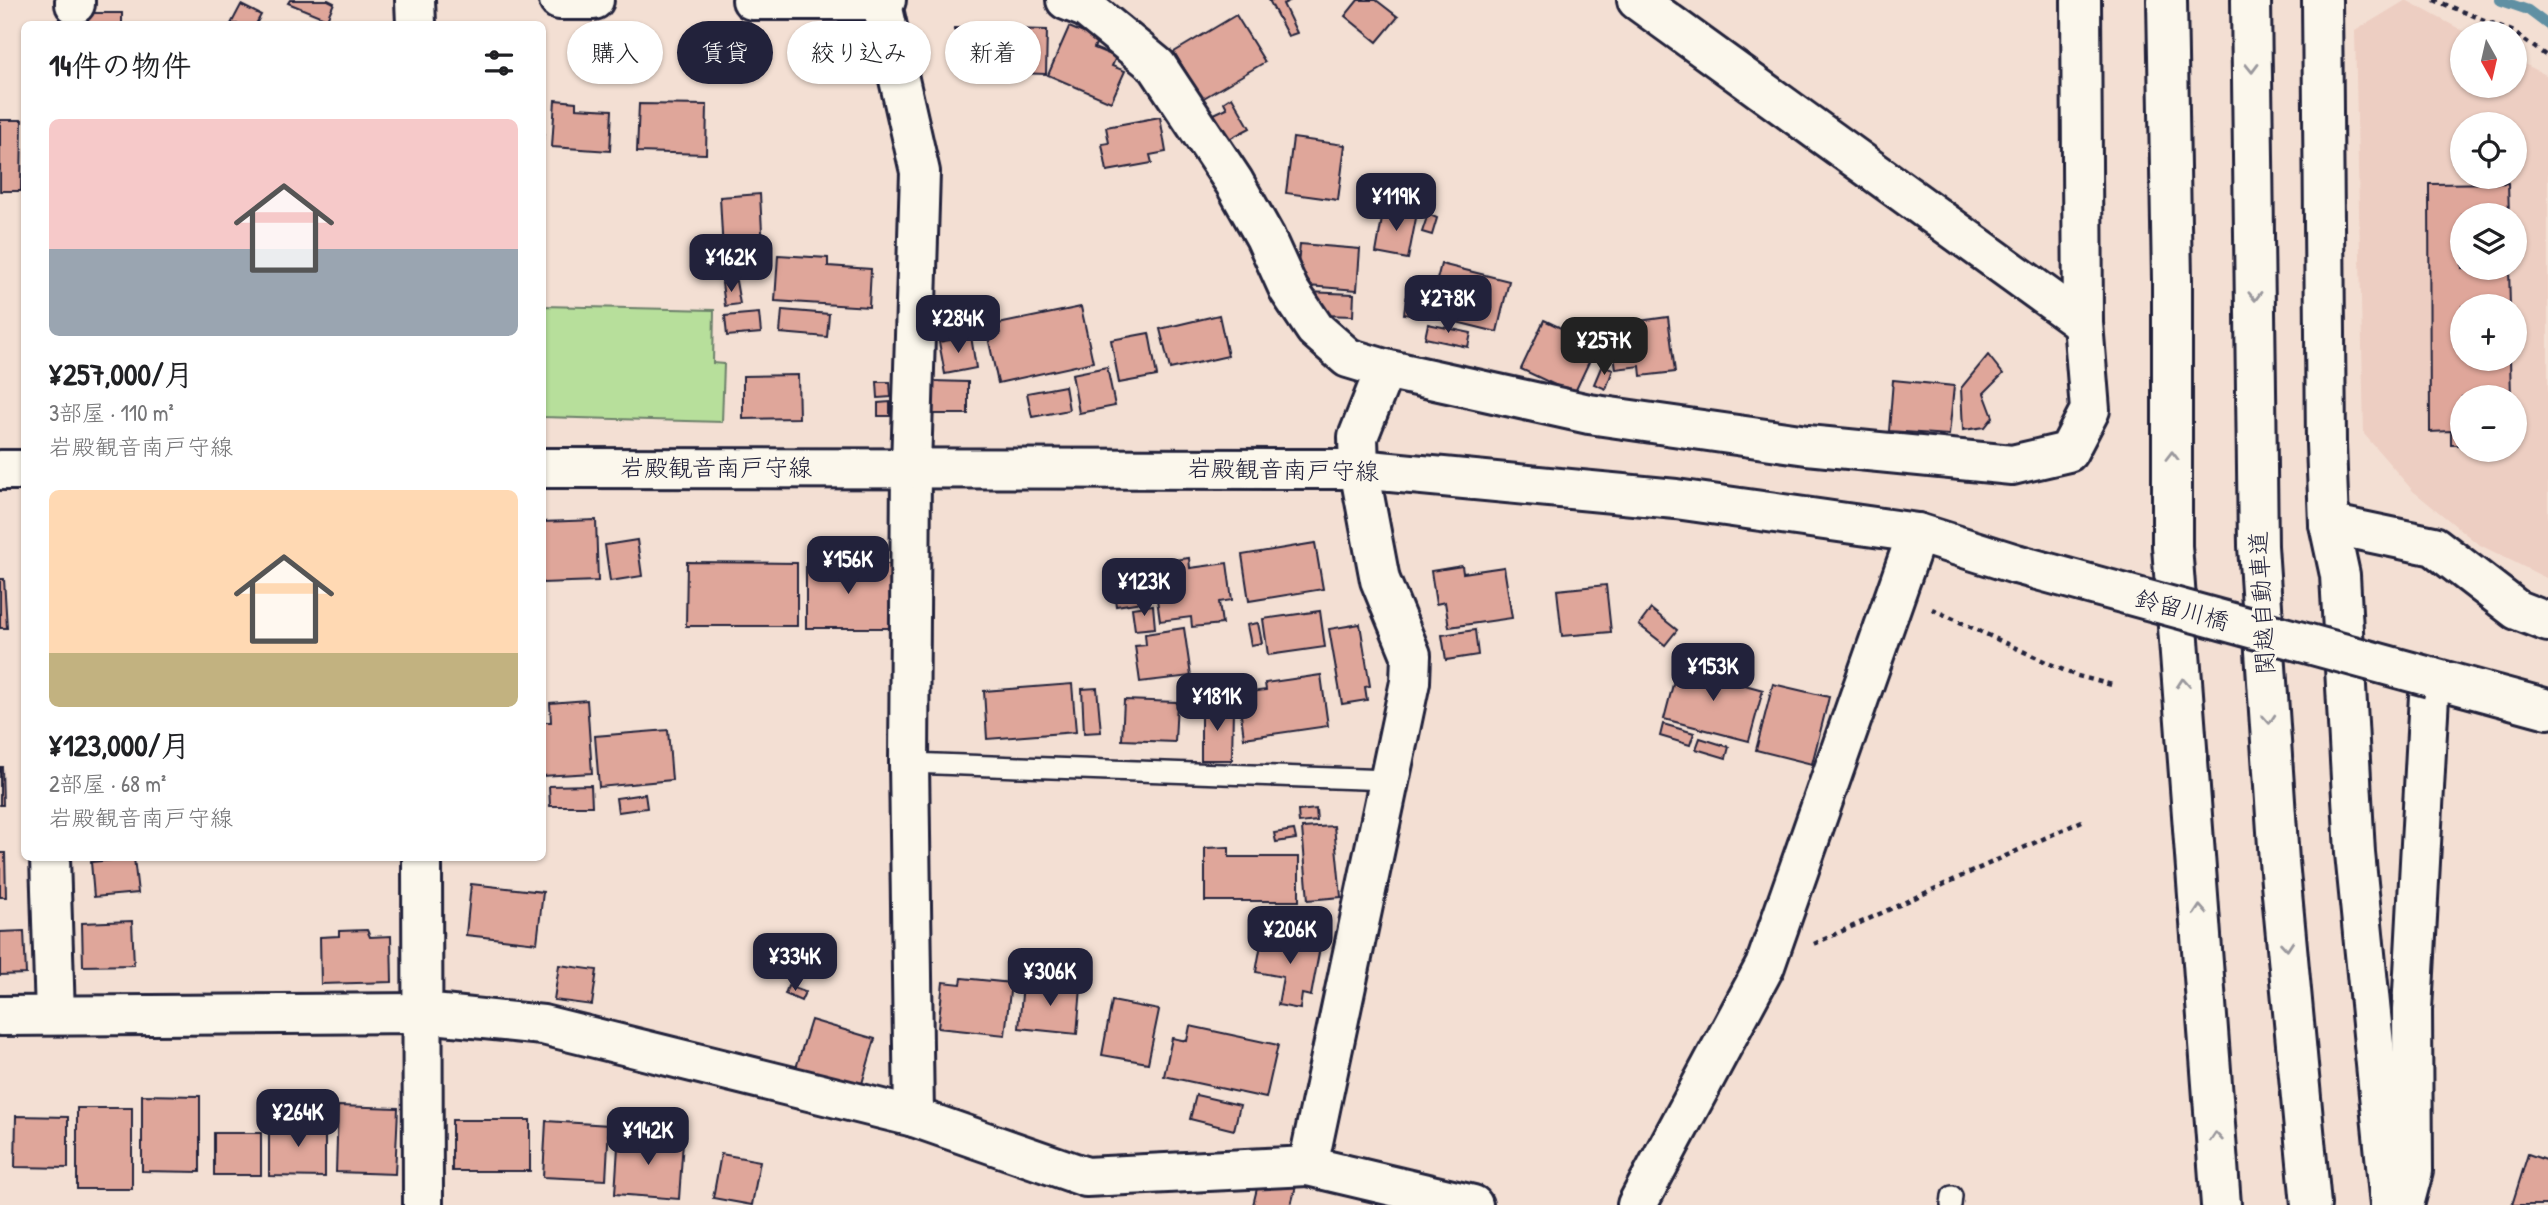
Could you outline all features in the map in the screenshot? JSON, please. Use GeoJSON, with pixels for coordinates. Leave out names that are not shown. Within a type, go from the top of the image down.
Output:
{"type":"FeatureCollection","features":[{"type":"Feature","properties":{"kind":"main road"},"geometry":{"type":"LineString","coordinates":[[415,0],[416,21]]}},
{"type":"Feature","properties":{"kind":"main road"},"geometry":{"type":"LineString","coordinates":[[559,0],[594,0]]}},
{"type":"Feature","properties":{"kind":"main road"},"geometry":{"type":"LineString","coordinates":[[752,0],[883,0],[920,172],[911,467],[909,763],[914,1117]]}},
{"type":"Feature","properties":{"kind":"main road"},"geometry":{"type":"LineString","coordinates":[[1066,0],[1086,8],[1157,66],[1234,182],[1265,237],[1289,289],[1315,329],[1348,358],[1385,369],[1589,414],[1807,445],[2012,464],[2068,452],[2090,410],[2083,323],[2081,0]]}},
{"type":"Feature","properties":{"kind":"main road"},"geometry":{"type":"LineString","coordinates":[[1637,0],[2083,323]]}},
{"type":"Feature","properties":{"kind":"main road"},"geometry":{"type":"LineString","coordinates":[[2167,0],[2172,280],[2172,546],[2221,1205]]}},
{"type":"Feature","properties":{"kind":"main road","name":"関越自動車道"},"geometry":{"type":"LineString","coordinates":[[2251,0],[2258,546],[2279,862],[2311,1205]]}},
{"type":"Feature","properties":{"kind":"main road"},"geometry":{"type":"LineString","coordinates":[[2322,0],[2329,524],[2340,575],[2355,853],[2390,1205]]}},
{"type":"Feature","properties":{"kind":"main road"},"geometry":{"type":"LineString","coordinates":[[1308,1166],[1410,682],[1410,655],[1380,580],[1359,469],[1358,437],[1385,369]]}},
{"type":"Feature","properties":{"kind":"main road","name":"岩殿観音南戸守線"},"geometry":{"type":"LineString","coordinates":[[546,468],[1359,469],[1676,499],[1917,533],[2016,564]]}},
{"type":"Feature","properties":{"kind":"main road"},"geometry":{"type":"LineString","coordinates":[[0,470],[21,470]]}},
{"type":"Feature","properties":{"kind":"main road"},"geometry":{"type":"LineString","coordinates":[[2329,524],[2434,546],[2517,610],[2548,622]]}},
{"type":"Feature","properties":{"kind":"main road"},"geometry":{"type":"LineString","coordinates":[[1637,1205],[1765,966],[1917,533]]}},
{"type":"Feature","properties":{"kind":"main road","name":"鈴留川橋"},"geometry":{"type":"LineString","coordinates":[[2016,564],[2548,709]]}},
{"type":"Feature","properties":{"kind":"main road"},"geometry":{"type":"LineString","coordinates":[[2404,1205],[2413,1171],[2412,1010],[2430,677]]}},
{"type":"Feature","properties":{"kind":"main road"},"geometry":{"type":"LineString","coordinates":[[50,861],[55,1015]]}},
{"type":"Feature","properties":{"kind":"main road"},"geometry":{"type":"LineString","coordinates":[[422,861],[423,1205]]}},
{"type":"Feature","properties":{"kind":"main road"},"geometry":{"type":"LineString","coordinates":[[0,1016],[423,1013],[543,1025],[914,1117],[1081,1191],[1308,1166],[1473,1205]]}},
{"type":"Feature","properties":{"kind":"lane"},"geometry":{"type":"LineString","coordinates":[[909,763],[1390,780]]}},
{"type":"Feature","properties":{"kind":"path"},"geometry":{"type":"LineString","coordinates":[[2434,0],[2512,30],[2548,57]]}},
{"type":"Feature","properties":{"kind":"path"},"geometry":{"type":"LineString","coordinates":[[1896,593],[2074,675],[2112,685]]}},
{"type":"Feature","properties":{"kind":"path"},"geometry":{"type":"LineString","coordinates":[[1765,966],[2082,821]]}},
{"type":"Feature","properties":{"kind":"shaded area"},"geometry":{"type":"Polygon","coordinates":[[[2406,0],[2450,24],[2450,98],[2527,98],[2527,65],[2548,76],[2548,579],[2478,544],[2413,491],[2364,434],[2355,31],[2406,0]]]}},
{"type":"Feature","properties":{"kind":"green space"},"geometry":{"type":"Polygon","coordinates":[[[546,306],[714,310],[713,363],[724,364],[722,422],[546,417],[546,306]]]}},
{"type":"Feature","properties":{"kind":"building"},"geometry":{"type":"Polygon","coordinates":[[[290,0],[328,0],[334,3],[327,19],[288,3],[290,0]]]}},
{"type":"Feature","properties":{"kind":"building"},"geometry":{"type":"Polygon","coordinates":[[[1269,0],[1291,0],[1283,4],[1297,33],[1288,36],[1269,0]]]}},
{"type":"Feature","properties":{"kind":"building"},"geometry":{"type":"Polygon","coordinates":[[[1358,0],[1376,0],[1398,17],[1377,42],[1345,16],[1358,0]]]}},
{"type":"Feature","properties":{"kind":"building"},"geometry":{"type":"Polygon","coordinates":[[[241,5],[261,15],[258,21],[233,21],[241,5]]]}},
{"type":"Feature","properties":{"kind":"building"},"geometry":{"type":"Polygon","coordinates":[[[59,13],[122,13],[122,21],[59,21],[59,13]]]}},
{"type":"Feature","properties":{"kind":"building"},"geometry":{"type":"Polygon","coordinates":[[[1236,15],[1265,62],[1202,99],[1174,52],[1236,15]]]}},
{"type":"Feature","properties":{"kind":"building"},"geometry":{"type":"Polygon","coordinates":[[[1069,27],[1098,39],[1094,48],[1116,57],[1112,66],[1125,71],[1111,102],[1048,75],[1069,27]]]}},
{"type":"Feature","properties":{"kind":"building"},"geometry":{"type":"Polygon","coordinates":[[[1041,30],[1047,30],[1046,74],[1041,74],[1041,30]]]}},
{"type":"Feature","properties":{"kind":"building"},"geometry":{"type":"Polygon","coordinates":[[[1232,97],[1250,128],[1229,139],[1214,114],[1227,108],[1224,102],[1232,97]]]}},
{"type":"Feature","properties":{"kind":"building"},"geometry":{"type":"Polygon","coordinates":[[[555,100],[576,102],[576,108],[612,110],[610,151],[552,147],[555,100]]]}},
{"type":"Feature","properties":{"kind":"building"},"geometry":{"type":"Polygon","coordinates":[[[639,104],[707,105],[706,154],[637,152],[639,104]]]}},
{"type":"Feature","properties":{"kind":"building"},"geometry":{"type":"Polygon","coordinates":[[[1160,117],[1166,152],[1150,155],[1152,163],[1107,171],[1102,144],[1109,143],[1106,127],[1160,117]]]}},
{"type":"Feature","properties":{"kind":"building"},"geometry":{"type":"Polygon","coordinates":[[[0,120],[21,120],[21,191],[0,191],[0,120]]]}},
{"type":"Feature","properties":{"kind":"building"},"geometry":{"type":"Polygon","coordinates":[[[1293,138],[1345,145],[1338,200],[1286,193],[1293,138]]]}},
{"type":"Feature","properties":{"kind":"building"},"geometry":{"type":"Polygon","coordinates":[[[2429,184],[2450,184],[2450,189],[2508,189],[2509,203],[2450,203],[2450,280],[2509,280],[2510,294],[2450,294],[2450,371],[2510,371],[2511,385],[2450,385],[2450,431],[2430,432],[2429,184]]]}},
{"type":"Feature","properties":{"kind":"building"},"geometry":{"type":"Polygon","coordinates":[[[1395,189],[1426,197],[1423,206],[1393,198],[1395,189]]]}},
{"type":"Feature","properties":{"kind":"building"},"geometry":{"type":"Polygon","coordinates":[[[760,194],[764,269],[724,272],[720,197],[760,194]]]}},
{"type":"Feature","properties":{"kind":"building"},"geometry":{"type":"Polygon","coordinates":[[[1384,207],[1417,213],[1408,259],[1376,253],[1384,207]]]}},
{"type":"Feature","properties":{"kind":"building"},"geometry":{"type":"Polygon","coordinates":[[[1428,214],[1437,218],[1432,235],[1422,232],[1428,214]]]}},
{"type":"Feature","properties":{"kind":"building"},"geometry":{"type":"Polygon","coordinates":[[[1300,244],[1360,249],[1357,290],[1296,285],[1300,244]]]}},
{"type":"Feature","properties":{"kind":"building"},"geometry":{"type":"Polygon","coordinates":[[[778,255],[828,258],[828,266],[871,269],[869,307],[775,301],[778,255]]]}},
{"type":"Feature","properties":{"kind":"building"},"geometry":{"type":"Polygon","coordinates":[[[1441,264],[1509,281],[1497,332],[1428,315],[1441,264]]]}},
{"type":"Feature","properties":{"kind":"building"},"geometry":{"type":"Polygon","coordinates":[[[1409,280],[1427,283],[1422,317],[1404,314],[1409,280]]]}},
{"type":"Feature","properties":{"kind":"building"},"geometry":{"type":"Polygon","coordinates":[[[736,281],[740,304],[725,306],[722,283],[736,281]]]}},
{"type":"Feature","properties":{"kind":"building"},"geometry":{"type":"Polygon","coordinates":[[[1307,292],[1354,294],[1353,316],[1322,315],[1307,292]]]}},
{"type":"Feature","properties":{"kind":"building"},"geometry":{"type":"Polygon","coordinates":[[[1081,307],[1093,362],[998,383],[988,337],[1000,335],[998,324],[1081,307]]]}},
{"type":"Feature","properties":{"kind":"building"},"geometry":{"type":"Polygon","coordinates":[[[964,308],[966,323],[949,327],[946,312],[964,308]]]}},
{"type":"Feature","properties":{"kind":"building"},"geometry":{"type":"Polygon","coordinates":[[[782,310],[829,314],[827,337],[780,333],[782,310]]]}},
{"type":"Feature","properties":{"kind":"building"},"geometry":{"type":"Polygon","coordinates":[[[759,313],[761,333],[727,336],[725,316],[759,313]]]}},
{"type":"Feature","properties":{"kind":"building"},"geometry":{"type":"Polygon","coordinates":[[[1219,315],[1228,356],[1170,369],[1160,329],[1219,315]]]}},
{"type":"Feature","properties":{"kind":"building"},"geometry":{"type":"Polygon","coordinates":[[[1668,317],[1675,372],[1641,376],[1640,366],[1616,369],[1610,325],[1668,317]]]}},
{"type":"Feature","properties":{"kind":"building"},"geometry":{"type":"Polygon","coordinates":[[[1544,320],[1597,345],[1574,394],[1521,369],[1544,320]]]}},
{"type":"Feature","properties":{"kind":"building"},"geometry":{"type":"Polygon","coordinates":[[[1428,324],[1471,333],[1468,347],[1425,338],[1428,324]]]}},
{"type":"Feature","properties":{"kind":"building"},"geometry":{"type":"Polygon","coordinates":[[[1149,333],[1157,376],[1119,383],[1111,340],[1149,333]]]}},
{"type":"Feature","properties":{"kind":"building"},"geometry":{"type":"Polygon","coordinates":[[[971,336],[976,368],[945,374],[939,342],[971,336]]]}},
{"type":"Feature","properties":{"kind":"building"},"geometry":{"type":"Polygon","coordinates":[[[1988,355],[2003,374],[1984,393],[1993,417],[1985,427],[1963,430],[1961,388],[1988,355]]]}},
{"type":"Feature","properties":{"kind":"building"},"geometry":{"type":"Polygon","coordinates":[[[1602,365],[1613,369],[1606,389],[1594,384],[1602,365]]]}},
{"type":"Feature","properties":{"kind":"building"},"geometry":{"type":"Polygon","coordinates":[[[1107,367],[1115,406],[1079,413],[1072,374],[1107,367]]]}},
{"type":"Feature","properties":{"kind":"building"},"geometry":{"type":"Polygon","coordinates":[[[798,375],[799,418],[743,419],[743,376],[798,375]]]}},
{"type":"Feature","properties":{"kind":"building"},"geometry":{"type":"Polygon","coordinates":[[[1893,380],[1954,386],[1949,435],[1889,431],[1893,380]]]}},
{"type":"Feature","properties":{"kind":"building"},"geometry":{"type":"Polygon","coordinates":[[[932,381],[968,382],[968,414],[932,414],[932,381]]]}},
{"type":"Feature","properties":{"kind":"building"},"geometry":{"type":"Polygon","coordinates":[[[877,382],[890,382],[891,397],[878,398],[877,382]]]}},
{"type":"Feature","properties":{"kind":"building"},"geometry":{"type":"Polygon","coordinates":[[[1065,386],[1069,410],[1032,417],[1027,393],[1065,386]]]}},
{"type":"Feature","properties":{"kind":"building"},"geometry":{"type":"Polygon","coordinates":[[[890,402],[890,416],[878,416],[878,403],[890,402]]]}},
{"type":"Feature","properties":{"kind":"building"},"geometry":{"type":"Polygon","coordinates":[[[596,520],[598,581],[546,583],[546,522],[596,520]]]}},
{"type":"Feature","properties":{"kind":"building"},"geometry":{"type":"Polygon","coordinates":[[[637,540],[642,576],[610,581],[605,545],[637,540]]]}},
{"type":"Feature","properties":{"kind":"building"},"geometry":{"type":"Polygon","coordinates":[[[1315,543],[1323,589],[1249,601],[1242,555],[1315,543]]]}},
{"type":"Feature","properties":{"kind":"building"},"geometry":{"type":"Polygon","coordinates":[[[1189,558],[1190,568],[1227,563],[1232,600],[1219,602],[1222,624],[1192,627],[1191,617],[1160,621],[1152,563],[1189,558]]]}},
{"type":"Feature","properties":{"kind":"building"},"geometry":{"type":"Polygon","coordinates":[[[1143,561],[1148,601],[1116,606],[1110,566],[1143,561]]]}},
{"type":"Feature","properties":{"kind":"building"},"geometry":{"type":"Polygon","coordinates":[[[687,562],[797,563],[797,626],[686,626],[687,562]]]}},
{"type":"Feature","properties":{"kind":"building"},"geometry":{"type":"Polygon","coordinates":[[[806,564],[891,564],[891,628],[806,628],[806,564]]]}},
{"type":"Feature","properties":{"kind":"building"},"geometry":{"type":"Polygon","coordinates":[[[1462,566],[1463,573],[1504,567],[1512,618],[1449,627],[1445,602],[1436,604],[1431,571],[1462,566]]]}},
{"type":"Feature","properties":{"kind":"building"},"geometry":{"type":"Polygon","coordinates":[[[0,579],[4,579],[7,628],[0,628],[0,579]]]}},
{"type":"Feature","properties":{"kind":"building"},"geometry":{"type":"Polygon","coordinates":[[[1606,585],[1611,632],[1562,636],[1557,590],[1606,585]]]}},
{"type":"Feature","properties":{"kind":"building"},"geometry":{"type":"Polygon","coordinates":[[[1153,605],[1155,628],[1135,630],[1132,608],[1153,605]]]}},
{"type":"Feature","properties":{"kind":"building"},"geometry":{"type":"Polygon","coordinates":[[[1651,609],[1677,630],[1665,645],[1639,625],[1651,609]]]}},
{"type":"Feature","properties":{"kind":"building"},"geometry":{"type":"Polygon","coordinates":[[[1320,611],[1325,647],[1268,655],[1263,619],[1320,611]]]}},
{"type":"Feature","properties":{"kind":"building"},"geometry":{"type":"Polygon","coordinates":[[[1258,623],[1262,643],[1251,645],[1247,625],[1258,623]]]}},
{"type":"Feature","properties":{"kind":"building"},"geometry":{"type":"Polygon","coordinates":[[[1360,624],[1370,686],[1365,687],[1367,700],[1342,704],[1329,629],[1360,624]]]}},
{"type":"Feature","properties":{"kind":"building"},"geometry":{"type":"Polygon","coordinates":[[[1184,628],[1191,676],[1140,682],[1135,646],[1146,645],[1145,634],[1184,628]]]}},
{"type":"Feature","properties":{"kind":"building"},"geometry":{"type":"Polygon","coordinates":[[[1475,630],[1478,655],[1446,660],[1442,635],[1475,630]]]}},
{"type":"Feature","properties":{"kind":"building"},"geometry":{"type":"Polygon","coordinates":[[[1698,663],[1725,670],[1723,679],[1763,690],[1749,741],[1664,719],[1677,669],[1695,674],[1698,663]]]}},
{"type":"Feature","properties":{"kind":"building"},"geometry":{"type":"Polygon","coordinates":[[[1321,675],[1328,726],[1244,738],[1241,714],[1247,713],[1244,693],[1266,690],[1265,683],[1321,675]]]}},
{"type":"Feature","properties":{"kind":"building"},"geometry":{"type":"Polygon","coordinates":[[[1072,684],[1076,732],[987,739],[984,691],[1072,684]]]}},
{"type":"Feature","properties":{"kind":"building"},"geometry":{"type":"Polygon","coordinates":[[[1773,684],[1829,697],[1812,764],[1756,750],[1773,684]]]}},
{"type":"Feature","properties":{"kind":"building"},"geometry":{"type":"Polygon","coordinates":[[[1097,688],[1101,732],[1084,733],[1082,689],[1097,688]]]}},
{"type":"Feature","properties":{"kind":"building"},"geometry":{"type":"Polygon","coordinates":[[[587,700],[592,773],[546,776],[546,722],[551,722],[550,703],[587,700]]]}},
{"type":"Feature","properties":{"kind":"building"},"geometry":{"type":"Polygon","coordinates":[[[1124,700],[1177,702],[1175,742],[1122,740],[1124,700]]]}},
{"type":"Feature","properties":{"kind":"building"},"geometry":{"type":"Polygon","coordinates":[[[1201,707],[1233,707],[1232,760],[1201,760],[1201,707]]]}},
{"type":"Feature","properties":{"kind":"building"},"geometry":{"type":"Polygon","coordinates":[[[1663,724],[1694,733],[1690,745],[1660,736],[1663,724]]]}},
{"type":"Feature","properties":{"kind":"building"},"geometry":{"type":"Polygon","coordinates":[[[668,730],[672,780],[599,787],[595,736],[668,730]]]}},
{"type":"Feature","properties":{"kind":"building"},"geometry":{"type":"Polygon","coordinates":[[[1700,738],[1729,747],[1726,758],[1696,749],[1700,738]]]}},
{"type":"Feature","properties":{"kind":"building"},"geometry":{"type":"Polygon","coordinates":[[[2,767],[3,805],[0,805],[2,767]]]}},
{"type":"Feature","properties":{"kind":"building"},"geometry":{"type":"Polygon","coordinates":[[[591,785],[592,806],[550,806],[549,786],[591,785]]]}},
{"type":"Feature","properties":{"kind":"building"},"geometry":{"type":"Polygon","coordinates":[[[645,794],[647,808],[618,812],[616,798],[645,794]]]}},
{"type":"Feature","properties":{"kind":"building"},"geometry":{"type":"Polygon","coordinates":[[[1316,809],[1317,821],[1299,823],[1298,811],[1316,809]]]}},
{"type":"Feature","properties":{"kind":"building"},"geometry":{"type":"Polygon","coordinates":[[[1334,826],[1341,897],[1308,900],[1302,828],[1334,826]]]}},
{"type":"Feature","properties":{"kind":"building"},"geometry":{"type":"Polygon","coordinates":[[[1294,830],[1296,839],[1276,842],[1274,833],[1294,830]]]}},
{"type":"Feature","properties":{"kind":"building"},"geometry":{"type":"Polygon","coordinates":[[[1229,847],[1229,857],[1299,857],[1299,901],[1205,901],[1205,848],[1229,847]]]}},
{"type":"Feature","properties":{"kind":"building"},"geometry":{"type":"Polygon","coordinates":[[[0,853],[5,853],[6,897],[0,897],[0,853]]]}},
{"type":"Feature","properties":{"kind":"building"},"geometry":{"type":"Polygon","coordinates":[[[134,861],[138,893],[94,897],[91,862],[134,861]]]}},
{"type":"Feature","properties":{"kind":"building"},"geometry":{"type":"Polygon","coordinates":[[[471,884],[543,892],[537,943],[466,935],[471,884]]]}},
{"type":"Feature","properties":{"kind":"building"},"geometry":{"type":"Polygon","coordinates":[[[132,921],[134,965],[83,966],[82,923],[132,921]]]}},
{"type":"Feature","properties":{"kind":"building"},"geometry":{"type":"Polygon","coordinates":[[[367,930],[370,937],[391,936],[392,982],[321,984],[320,937],[339,936],[339,931],[367,930]]]}},
{"type":"Feature","properties":{"kind":"building"},"geometry":{"type":"Polygon","coordinates":[[[24,931],[26,974],[0,975],[0,932],[24,931]]]}},
{"type":"Feature","properties":{"kind":"building"},"geometry":{"type":"Polygon","coordinates":[[[1263,933],[1321,942],[1311,996],[1302,994],[1300,1009],[1278,1005],[1283,977],[1256,972],[1263,933]]]}},
{"type":"Feature","properties":{"kind":"building"},"geometry":{"type":"Polygon","coordinates":[[[559,965],[597,970],[592,1005],[554,1000],[559,965]]]}},
{"type":"Feature","properties":{"kind":"building"},"geometry":{"type":"Polygon","coordinates":[[[962,978],[1011,983],[1005,1035],[938,1028],[943,982],[961,984],[962,978]]]}},
{"type":"Feature","properties":{"kind":"building"},"geometry":{"type":"Polygon","coordinates":[[[1023,983],[1081,988],[1077,1034],[1019,1028],[1023,983]]]}},
{"type":"Feature","properties":{"kind":"building"},"geometry":{"type":"Polygon","coordinates":[[[788,986],[805,992],[801,1001],[785,994],[788,986]]]}},
{"type":"Feature","properties":{"kind":"building"},"geometry":{"type":"Polygon","coordinates":[[[1112,1001],[1159,1010],[1148,1063],[1102,1055],[1112,1001]]]}},
{"type":"Feature","properties":{"kind":"building"},"geometry":{"type":"Polygon","coordinates":[[[811,1020],[875,1039],[861,1087],[796,1068],[811,1020]]]}},
{"type":"Feature","properties":{"kind":"building"},"geometry":{"type":"Polygon","coordinates":[[[1190,1026],[1278,1045],[1266,1098],[1164,1076],[1172,1038],[1187,1041],[1190,1026]]]}},
{"type":"Feature","properties":{"kind":"building"},"geometry":{"type":"Polygon","coordinates":[[[142,1095],[200,1096],[200,1172],[142,1171],[142,1095]]]}},
{"type":"Feature","properties":{"kind":"building"},"geometry":{"type":"Polygon","coordinates":[[[1196,1095],[1240,1105],[1234,1130],[1190,1119],[1196,1095]]]}},
{"type":"Feature","properties":{"kind":"building"},"geometry":{"type":"Polygon","coordinates":[[[338,1106],[398,1108],[395,1174],[336,1172],[338,1106]]]}},
{"type":"Feature","properties":{"kind":"building"},"geometry":{"type":"Polygon","coordinates":[[[77,1108],[132,1108],[132,1189],[77,1189],[77,1108]]]}},
{"type":"Feature","properties":{"kind":"building"},"geometry":{"type":"Polygon","coordinates":[[[308,1113],[325,1113],[325,1177],[269,1176],[269,1126],[308,1126],[308,1113]]]}},
{"type":"Feature","properties":{"kind":"building"},"geometry":{"type":"Polygon","coordinates":[[[16,1116],[68,1117],[68,1168],[15,1167],[16,1116]]]}},
{"type":"Feature","properties":{"kind":"building"},"geometry":{"type":"Polygon","coordinates":[[[452,1120],[530,1120],[530,1171],[452,1171],[452,1120]]]}},
{"type":"Feature","properties":{"kind":"building"},"geometry":{"type":"Polygon","coordinates":[[[546,1121],[609,1125],[606,1180],[543,1177],[546,1121]]]}},
{"type":"Feature","properties":{"kind":"building"},"geometry":{"type":"Polygon","coordinates":[[[619,1131],[642,1133],[642,1139],[683,1141],[679,1199],[615,1194],[619,1131]]]}},
{"type":"Feature","properties":{"kind":"building"},"geometry":{"type":"Polygon","coordinates":[[[214,1133],[261,1133],[261,1175],[214,1175],[214,1133]]]}},
{"type":"Feature","properties":{"kind":"building"},"geometry":{"type":"Polygon","coordinates":[[[721,1154],[760,1161],[752,1205],[713,1198],[721,1154]]]}},
{"type":"Feature","properties":{"kind":"building"},"geometry":{"type":"Polygon","coordinates":[[[2528,1154],[2548,1161],[2548,1205],[2512,1205],[2528,1154]]]}},
{"type":"Feature","properties":{"kind":"building"},"geometry":{"type":"Polygon","coordinates":[[[1260,1176],[1296,1186],[1291,1205],[1253,1205],[1260,1176]]]}},
{"type":"Feature","properties":{"kind":"waterway"},"geometry":{"type":"LineString","coordinates":[[2499,0],[2528,10],[2548,25]]}}]}
